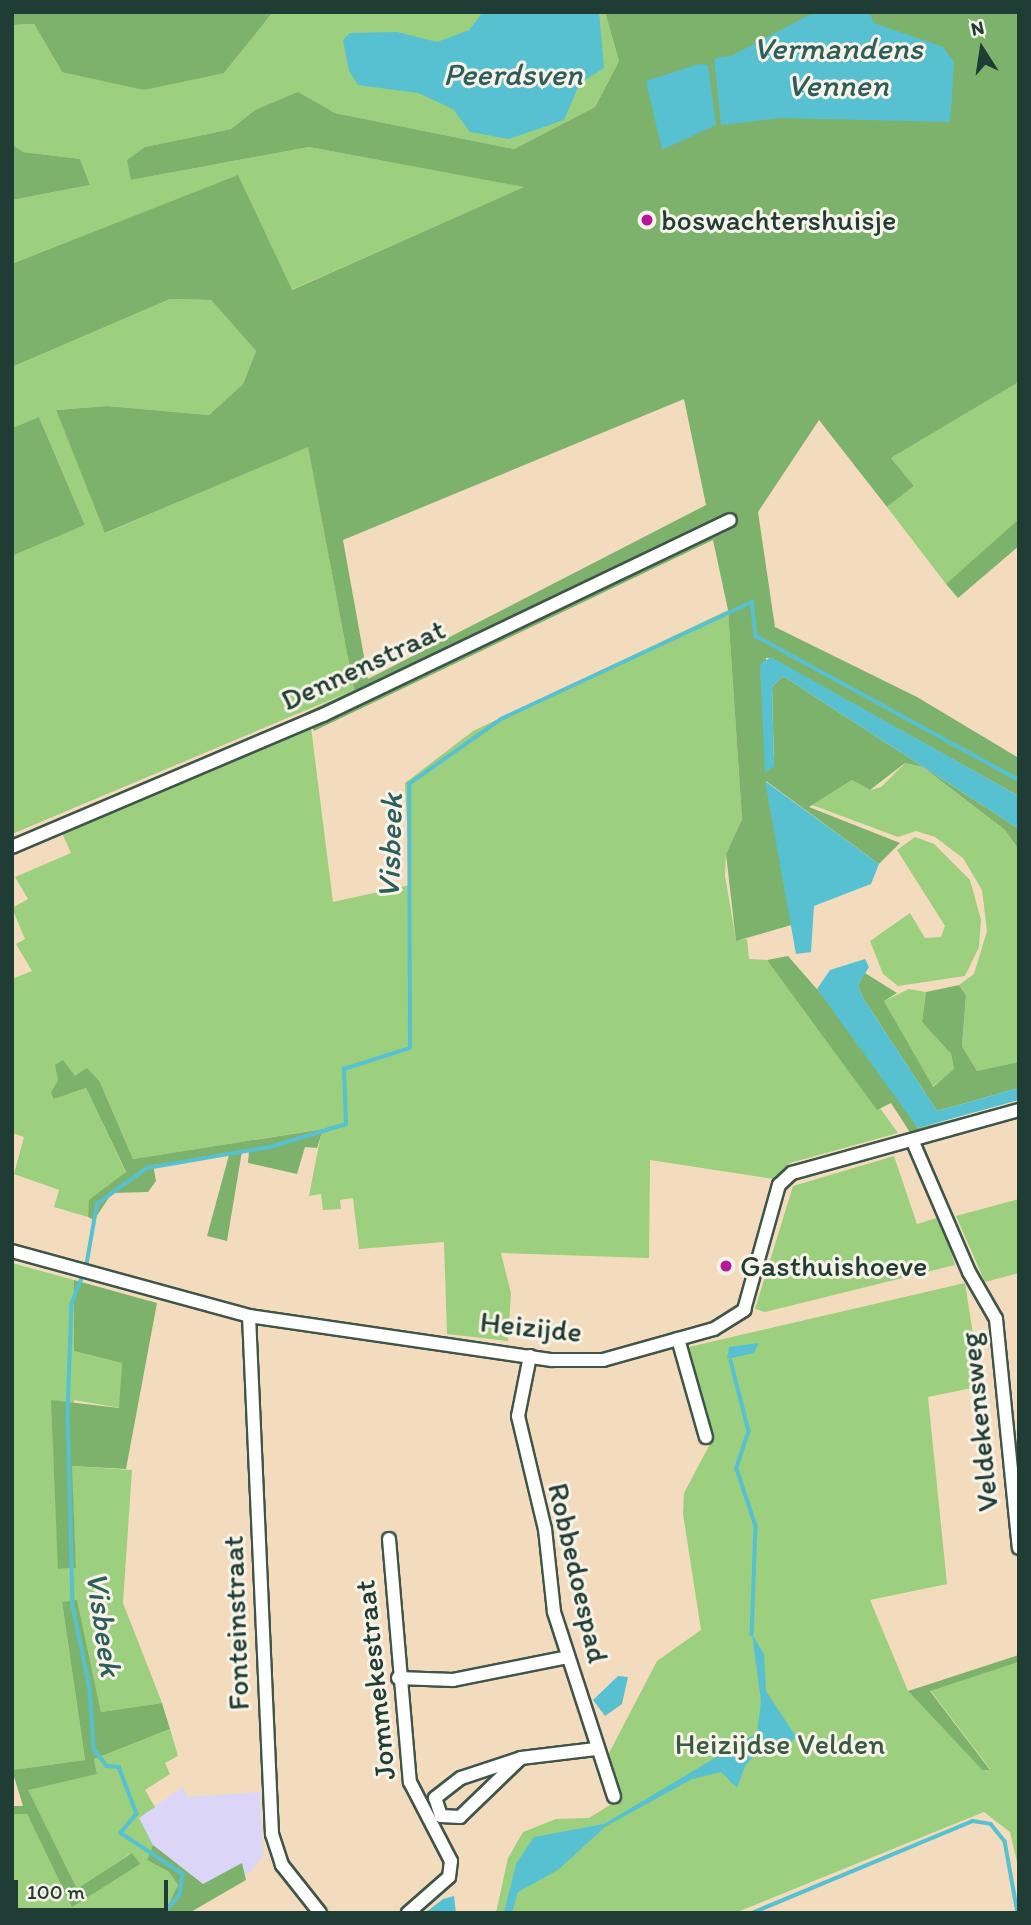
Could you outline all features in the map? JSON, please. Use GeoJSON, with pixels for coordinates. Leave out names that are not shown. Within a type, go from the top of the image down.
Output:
{"type":"FeatureCollection","features":[{"type":"Feature","properties":{"kind":"street","name":"Dennenstraat"},"geometry":{"type":"LineString","coordinates":[[12,847],[323,715],[730,520]]}},
{"type":"Feature","properties":{"kind":"street","name":"Heizijde"},"geometry":{"type":"LineString","coordinates":[[12,1251],[249,1316],[530,1356],[603,1360],[723,1325],[749,1304],[779,1185],[792,1173],[913,1142],[1019,1110]]}},
{"type":"Feature","properties":{"kind":"street","name":"Veldekensweg"},"geometry":{"type":"LineString","coordinates":[[913,1142],[969,1272],[996,1319],[1019,1548]]}},
{"type":"Feature","properties":{"kind":"street","name":"Fonteinstraat"},"geometry":{"type":"LineString","coordinates":[[249,1316],[272,1834],[282,1866],[320,1913]]}},
{"type":"Feature","properties":{"kind":"street"},"geometry":{"type":"LineString","coordinates":[[678,1339],[706,1437]]}},
{"type":"Feature","properties":{"kind":"street","name":"Robbedoespad"},"geometry":{"type":"LineString","coordinates":[[530,1356],[518,1416],[545,1530],[554,1612],[595,1749],[614,1797]]}},
{"type":"Feature","properties":{"kind":"street","name":"Jommekestraat"},"geometry":{"type":"LineString","coordinates":[[389,1539],[398,1678],[414,1795],[451,1861],[449,1877],[408,1913]]}},
{"type":"Feature","properties":{"kind":"street"},"geometry":{"type":"LineString","coordinates":[[398,1678],[453,1680],[569,1657]]}},
{"type":"Feature","properties":{"kind":"street"},"geometry":{"type":"LineString","coordinates":[[521,1758],[460,1817],[440,1816],[435,1798],[443,1788],[521,1758],[595,1749]]}},
{"type":"Feature","properties":{"kind":"shaded area"},"geometry":{"type":"Polygon","coordinates":[[[183,1787],[188,1797],[260,1792],[263,1856],[250,1872],[179,1908],[185,1870],[124,1828],[183,1787]]]}},
{"type":"Feature","properties":{"kind":"green space"},"geometry":{"type":"Polygon","coordinates":[[[12,12],[273,12],[224,73],[144,90],[62,72],[34,24],[12,25],[12,12]]]}},
{"type":"Feature","properties":{"kind":"green space"},"geometry":{"type":"Polygon","coordinates":[[[273,12],[605,12],[619,61],[595,107],[514,149],[335,113],[298,93],[255,110],[231,129],[145,147],[131,180],[309,147],[525,187],[291,290],[12,264],[12,200],[90,185],[80,159],[23,152],[12,144],[12,25],[34,24],[62,72],[224,73],[273,12]]]}},
{"type":"Feature","properties":{"kind":"green space"},"geometry":{"type":"Polygon","coordinates":[[[605,12],[1019,12],[1019,382],[891,458],[914,486],[887,507],[819,420],[758,512],[775,627],[917,697],[1019,758],[1019,796],[771,658],[766,658],[774,766],[772,687],[783,676],[1019,829],[1019,850],[1005,830],[923,767],[905,763],[870,790],[852,780],[809,807],[900,843],[879,864],[766,781],[795,924],[736,941],[726,854],[742,819],[728,610],[713,540],[314,731],[305,713],[354,690],[308,447],[105,533],[56,410],[107,406],[209,415],[243,384],[256,351],[211,300],[170,299],[12,367],[12,264],[238,175],[292,290],[524,187],[309,147],[131,180],[127,160],[145,147],[231,129],[255,110],[298,92],[335,113],[514,149],[595,107],[619,61],[605,12]],[[684,399],[343,540],[368,679],[706,505],[684,399]]]}},
{"type":"Feature","properties":{"kind":"green space"},"geometry":{"type":"Polygon","coordinates":[[[12,144],[23,152],[80,159],[90,185],[12,200],[12,144]]]}},
{"type":"Feature","properties":{"kind":"green space"},"geometry":{"type":"Polygon","coordinates":[[[170,299],[211,300],[256,351],[243,384],[209,415],[107,406],[56,410],[106,533],[308,446],[354,690],[12,834],[12,556],[85,525],[39,417],[12,428],[12,367],[170,299]]]}},
{"type":"Feature","properties":{"kind":"green space"},"geometry":{"type":"Polygon","coordinates":[[[1019,382],[1019,521],[946,584],[887,507],[914,486],[891,458],[1019,382]]]}},
{"type":"Feature","properties":{"kind":"green space"},"geometry":{"type":"Polygon","coordinates":[[[39,417],[85,525],[12,556],[12,428],[39,417]]]}},
{"type":"Feature","properties":{"kind":"green space"},"geometry":{"type":"Polygon","coordinates":[[[1018,520],[1019,546],[958,598],[946,584],[1018,520]]]}},
{"type":"Feature","properties":{"kind":"green space"},"geometry":{"type":"Polygon","coordinates":[[[728,610],[742,819],[726,854],[725,876],[736,940],[747,939],[749,959],[767,960],[805,1005],[898,1133],[790,1163],[774,1179],[650,1160],[649,1258],[501,1253],[511,1293],[508,1341],[447,1334],[444,1242],[359,1249],[353,1198],[340,1200],[341,1209],[323,1210],[321,1194],[309,1196],[322,1129],[133,1159],[100,1082],[76,1076],[58,1080],[54,1099],[86,1088],[126,1173],[90,1200],[88,1217],[54,1207],[59,1190],[14,1174],[24,1137],[12,1133],[12,979],[32,971],[16,944],[25,939],[12,908],[28,899],[15,877],[71,853],[62,833],[311,727],[333,902],[410,885],[405,783],[473,731],[728,610]]]}},
{"type":"Feature","properties":{"kind":"green space"},"geometry":{"type":"Polygon","coordinates":[[[905,763],[923,767],[1005,830],[1019,850],[1019,1062],[1011,1065],[977,1071],[962,1046],[966,997],[959,985],[974,974],[987,931],[982,890],[963,858],[935,837],[916,831],[898,837],[812,805],[852,780],[870,790],[881,787],[905,763]]]}},
{"type":"Feature","properties":{"kind":"green space"},"geometry":{"type":"Polygon","coordinates":[[[915,837],[934,844],[970,880],[981,920],[979,947],[965,976],[898,986],[883,974],[870,941],[910,913],[925,938],[941,937],[945,926],[897,850],[915,837]]]}},
{"type":"Feature","properties":{"kind":"green space"},"geometry":{"type":"Polygon","coordinates":[[[788,956],[856,1034],[918,1128],[1019,1103],[911,1134],[891,1103],[877,1110],[767,960],[788,956]]]}},
{"type":"Feature","properties":{"kind":"green space"},"geometry":{"type":"Polygon","coordinates":[[[865,973],[897,993],[884,1001],[933,1087],[954,1069],[951,1054],[922,1022],[926,992],[959,985],[966,996],[962,1046],[977,1071],[1019,1062],[1019,1088],[937,1111],[863,998],[858,985],[865,973]]]}},
{"type":"Feature","properties":{"kind":"green space"},"geometry":{"type":"Polygon","coordinates":[[[909,989],[926,992],[922,1022],[951,1054],[954,1070],[932,1087],[884,1001],[909,989]]]}},
{"type":"Feature","properties":{"kind":"green space"},"geometry":{"type":"Polygon","coordinates":[[[63,1060],[75,1076],[87,1068],[100,1082],[133,1159],[323,1129],[317,1148],[305,1147],[297,1174],[248,1163],[249,1151],[242,1151],[227,1241],[207,1236],[229,1155],[153,1165],[156,1181],[148,1192],[112,1193],[94,1220],[88,1217],[89,1200],[126,1172],[86,1088],[54,1099],[51,1093],[58,1080],[55,1065],[63,1060]]]}},
{"type":"Feature","properties":{"kind":"green space"},"geometry":{"type":"Polygon","coordinates":[[[894,1156],[917,1224],[940,1217],[955,1265],[765,1312],[755,1309],[793,1186],[894,1156]]]}},
{"type":"Feature","properties":{"kind":"green space"},"geometry":{"type":"Polygon","coordinates":[[[1019,1199],[1019,1273],[985,1282],[956,1216],[1019,1199]]]}},
{"type":"Feature","properties":{"kind":"green space"},"geometry":{"type":"Polygon","coordinates":[[[12,1263],[74,1280],[74,1351],[122,1363],[120,1408],[74,1400],[58,1569],[76,1568],[71,1466],[132,1470],[123,1603],[162,1703],[101,1712],[77,1601],[62,1602],[85,1760],[12,1770],[12,1263]]]}},
{"type":"Feature","properties":{"kind":"green space"},"geometry":{"type":"Polygon","coordinates":[[[74,1280],[157,1303],[126,1469],[72,1466],[76,1568],[58,1569],[51,1400],[119,1408],[122,1363],[74,1351],[74,1280]]]}},
{"type":"Feature","properties":{"kind":"green space","name":"Heizijdse Velden"},"geometry":{"type":"Polygon","coordinates":[[[965,1283],[981,1386],[928,1397],[947,1584],[870,1600],[908,1691],[982,1770],[990,1769],[930,1690],[1019,1662],[1019,1871],[1010,1832],[984,1812],[735,1913],[496,1913],[508,1858],[523,1832],[556,1819],[589,1818],[621,1798],[608,1755],[657,1661],[701,1630],[683,1514],[684,1493],[711,1442],[689,1347],[965,1283]]]}},
{"type":"Feature","properties":{"kind":"green space"},"geometry":{"type":"Polygon","coordinates":[[[77,1600],[101,1712],[162,1703],[170,1729],[94,1759],[97,1774],[28,1790],[77,1889],[132,1853],[140,1864],[72,1907],[27,1814],[12,1814],[12,1806],[23,1806],[12,1770],[85,1760],[62,1602],[77,1600]]]}},
{"type":"Feature","properties":{"kind":"green space"},"geometry":{"type":"Polygon","coordinates":[[[1019,1655],[1019,1662],[930,1691],[990,1770],[982,1770],[908,1691],[1019,1655]]]}},
{"type":"Feature","properties":{"kind":"green space"},"geometry":{"type":"Polygon","coordinates":[[[170,1729],[178,1756],[165,1763],[170,1774],[145,1790],[155,1807],[139,1818],[153,1845],[147,1860],[169,1872],[178,1885],[164,1913],[12,1913],[12,1814],[27,1814],[72,1906],[131,1853],[77,1890],[27,1789],[97,1774],[94,1759],[170,1729]]]}},
{"type":"Feature","properties":{"kind":"green space"},"geometry":{"type":"Polygon","coordinates":[[[153,1845],[203,1884],[242,1863],[246,1880],[189,1913],[164,1913],[178,1885],[169,1872],[147,1860],[153,1845]]]}},
{"type":"Feature","properties":{"kind":"water","name":"Peerdsven"},"geometry":{"type":"Polygon","coordinates":[[[483,12],[599,12],[604,68],[580,83],[564,120],[509,139],[470,132],[453,109],[418,93],[358,85],[349,71],[343,40],[350,33],[397,32],[437,42],[469,30],[483,12]]]}},
{"type":"Feature","properties":{"kind":"water","name":"Vermandens Vennen"},"geometry":{"type":"Polygon","coordinates":[[[815,12],[869,12],[874,23],[943,47],[954,62],[950,122],[780,118],[721,125],[714,58],[731,56],[815,12]]]}},
{"type":"Feature","properties":{"kind":"water"},"geometry":{"type":"Polygon","coordinates":[[[699,64],[708,65],[716,125],[662,150],[646,81],[699,64]]]}},
{"type":"Feature","properties":{"kind":"water"},"geometry":{"type":"Polygon","coordinates":[[[771,657],[1019,796],[1019,829],[783,676],[772,687],[774,766],[765,773],[760,664],[771,657]]]}},
{"type":"Feature","properties":{"kind":"water"},"geometry":{"type":"Polygon","coordinates":[[[765,781],[879,864],[871,884],[814,906],[811,952],[796,954],[765,781]]]}},
{"type":"Feature","properties":{"kind":"water"},"geometry":{"type":"Polygon","coordinates":[[[865,959],[869,967],[858,985],[863,998],[937,1111],[1019,1088],[1019,1100],[918,1128],[817,989],[830,970],[865,959]]]}},
{"type":"Feature","properties":{"kind":"water"},"geometry":{"type":"Polygon","coordinates":[[[759,1343],[754,1353],[727,1359],[729,1347],[759,1343]]]}},
{"type":"Feature","properties":{"kind":"water"},"geometry":{"type":"Polygon","coordinates":[[[752,1634],[764,1654],[766,1691],[797,1738],[786,1744],[768,1740],[745,1766],[737,1788],[721,1772],[692,1779],[605,1827],[558,1870],[518,1892],[512,1913],[504,1913],[516,1864],[534,1837],[604,1824],[757,1733],[761,1701],[752,1634]]]}},
{"type":"Feature","properties":{"kind":"water"},"geometry":{"type":"Polygon","coordinates":[[[618,1676],[628,1677],[622,1704],[605,1716],[593,1700],[618,1676]]]}},
{"type":"Feature","properties":{"kind":"water"},"geometry":{"type":"Polygon","coordinates":[[[454,1896],[456,1913],[425,1913],[443,1899],[454,1896]]]}},
{"type":"Feature","properties":{"kind":"waterway","name":"Visbeek"},"geometry":{"type":"LineString","coordinates":[[86,1267],[97,1204],[147,1168],[270,1147],[346,1124],[344,1069],[410,1048],[409,784],[501,719],[752,602],[756,636],[1019,780]]}},
{"type":"Feature","properties":{"kind":"waterway","name":"Visbeek"},"geometry":{"type":"LineString","coordinates":[[82,1278],[72,1304],[68,1413],[73,1606],[90,1688],[94,1749],[107,1766],[119,1767],[137,1814],[121,1833],[183,1874],[180,1895],[164,1913]]}},
{"type":"Feature","properties":{"kind":"waterway"},"geometry":{"type":"LineString","coordinates":[[731,1361],[749,1431],[737,1469],[756,1526],[752,1634]]}},
{"type":"Feature","properties":{"kind":"waterway"},"geometry":{"type":"LineString","coordinates":[[752,1913],[973,1821],[991,1824],[1005,1841],[1018,1913]]}},
{"type":"Feature","properties":{"kind":"place","name":"boswachtershuisje"},"geometry":{"type":"Point","coordinates":[647,220]}},
{"type":"Feature","properties":{"kind":"place","name":"Gasthuishoeve"},"geometry":{"type":"Point","coordinates":[726,1266]}}]}
